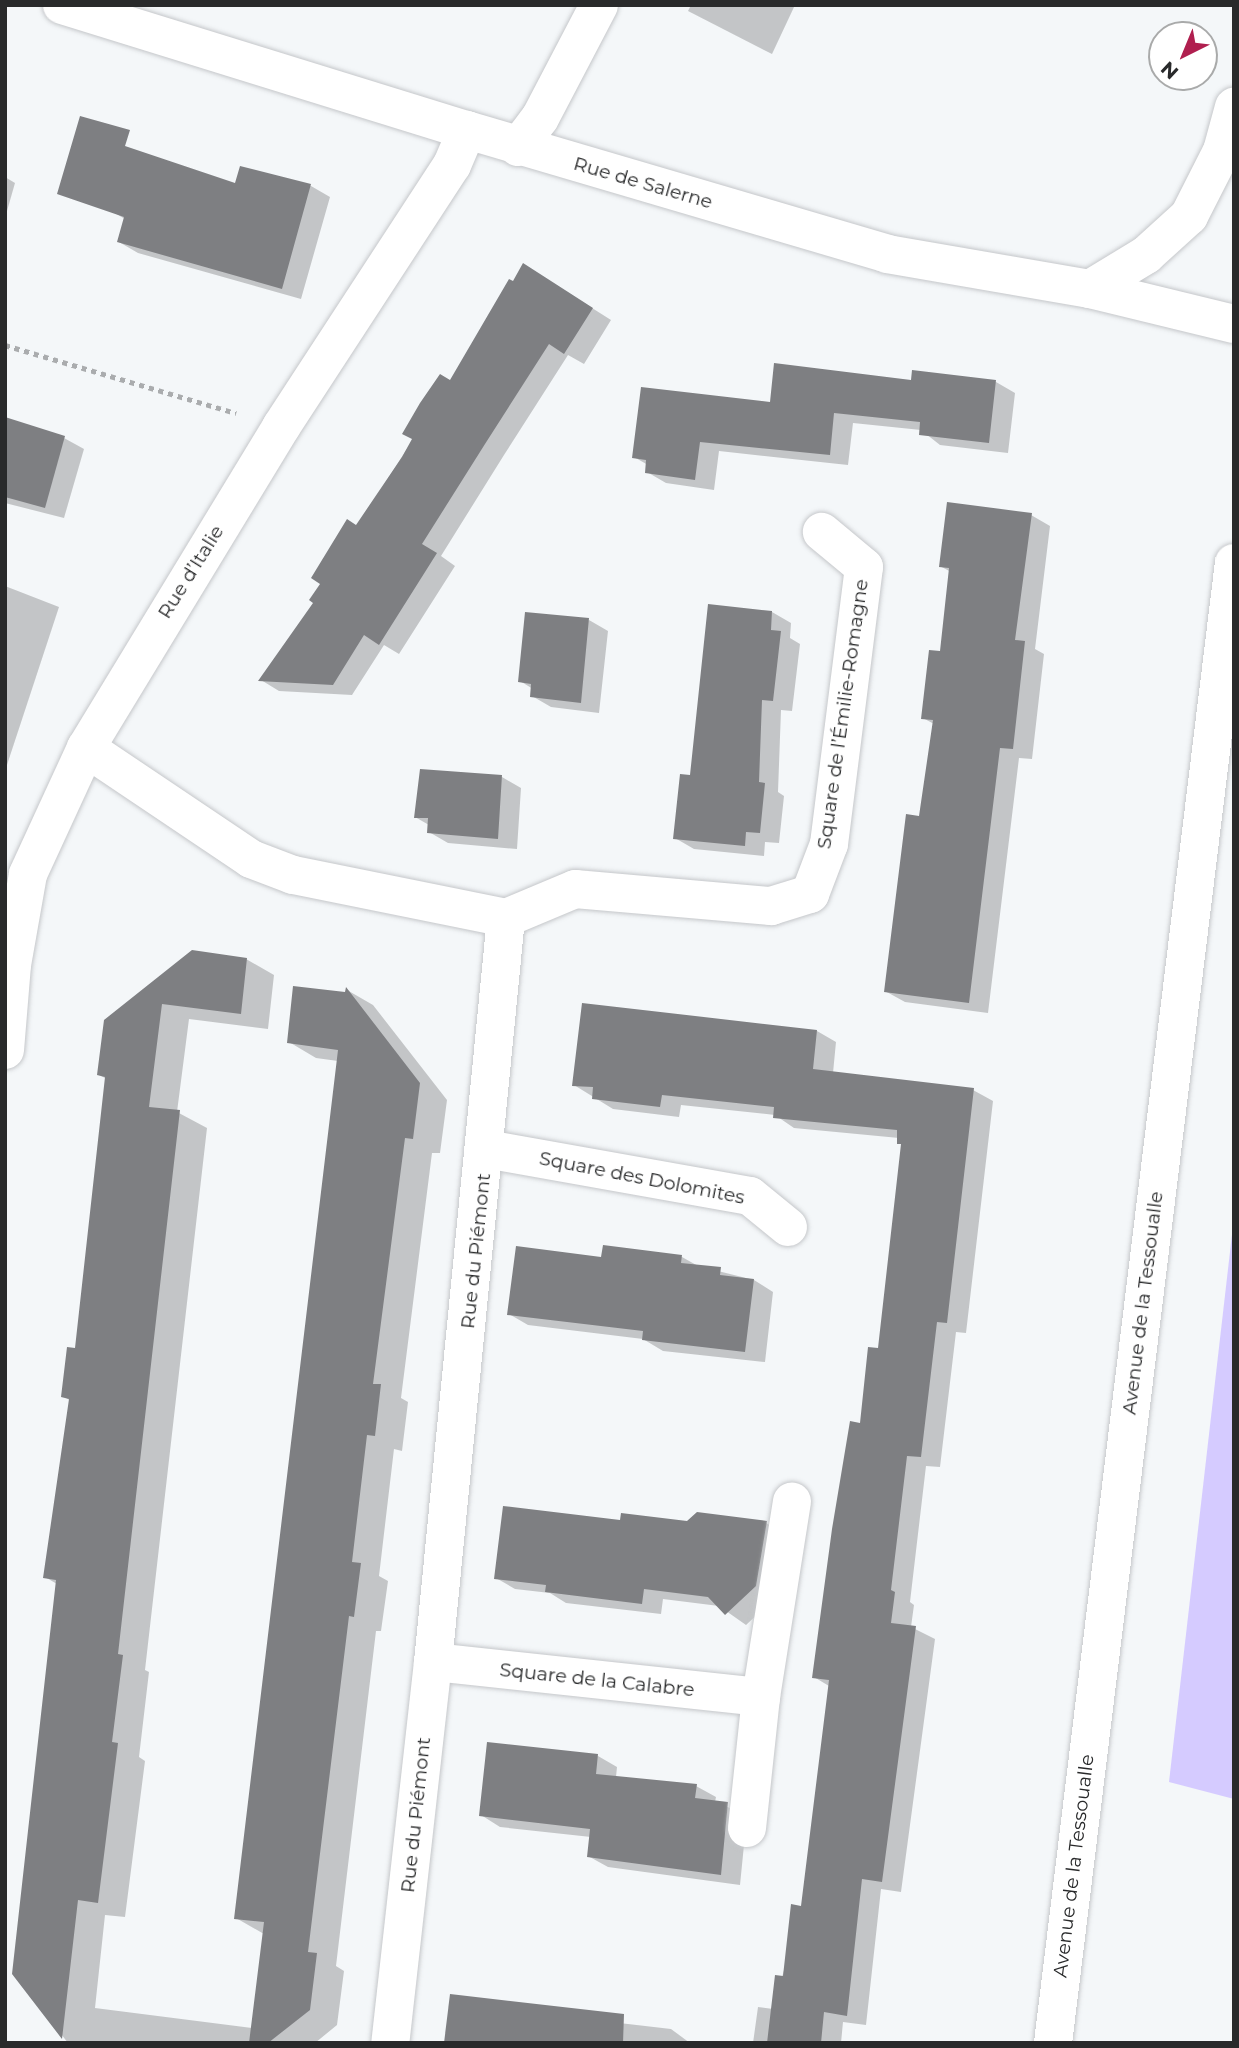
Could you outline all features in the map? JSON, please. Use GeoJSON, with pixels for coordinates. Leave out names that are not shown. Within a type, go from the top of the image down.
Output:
{"type":"FeatureCollection","features":[{"type":"Feature","properties":{"kind":"street","name":"Rue de Salerne"},"geometry":{"type":"LineString","coordinates":[[62,5],[518,147],[887,254],[1090,289],[1234,324]]}},
{"type":"Feature","properties":{"kind":"street"},"geometry":{"type":"LineString","coordinates":[[518,147],[540,118],[599,5]]}},
{"type":"Feature","properties":{"kind":"street"},"geometry":{"type":"LineString","coordinates":[[1090,289],[1146,255],[1189,216],[1222,151],[1234,107]]}},
{"type":"Feature","properties":{"kind":"street","name":"Rue d’Italie"},"geometry":{"type":"LineString","coordinates":[[5,1050],[12,965],[28,874],[86,748],[281,427],[452,164],[467,130]]}},
{"type":"Feature","properties":{"kind":"street","name":"Square de l’Émilie-Romagne"},"geometry":{"type":"LineString","coordinates":[[506,918],[575,889],[771,906],[810,894],[829,844],[863,568],[821,532]]}},
{"type":"Feature","properties":{"kind":"street","name":"Avenue de la Tessoualle"},"geometry":{"type":"LineString","coordinates":[[1053,2043],[1234,563]]}},
{"type":"Feature","properties":{"kind":"street"},"geometry":{"type":"LineString","coordinates":[[86,748],[251,859],[293,875],[506,918]]}},
{"type":"Feature","properties":{"kind":"street","name":"Rue du Piémont"},"geometry":{"type":"LineString","coordinates":[[390,2043],[486,1149],[506,918]]}},
{"type":"Feature","properties":{"kind":"street","name":"Square des Dolomites"},"geometry":{"type":"LineString","coordinates":[[486,1149],[750,1196],[788,1227]]}},
{"type":"Feature","properties":{"kind":"street"},"geometry":{"type":"LineString","coordinates":[[747,1828],[761,1697],[792,1501]]}},
{"type":"Feature","properties":{"kind":"street","name":"Square de la Calabre"},"geometry":{"type":"LineString","coordinates":[[433,1662],[761,1697]]}},
{"type":"Feature","properties":{"kind":"path"},"geometry":{"type":"LineString","coordinates":[[5,345],[281,427]]}},
{"type":"Feature","properties":{"kind":"shaded area"},"geometry":{"type":"Polygon","coordinates":[[[1234,1217],[1234,1799],[1169,1782],[1234,1217]]]}},
{"type":"Feature","properties":{"kind":"building"},"geometry":{"type":"Polygon","coordinates":[[[80,116],[130,130],[125,146],[235,183],[240,166],[311,184],[282,289],[117,242],[124,217],[57,194],[80,116]]]}},
{"type":"Feature","properties":{"kind":"building"},"geometry":{"type":"Polygon","coordinates":[[[523,263],[593,308],[564,354],[549,344],[485,444],[422,544],[437,553],[379,645],[364,635],[333,685],[258,681],[313,603],[309,600],[320,584],[311,578],[347,519],[356,525],[402,457],[412,439],[402,434],[420,403],[440,374],[450,380],[509,279],[513,281],[523,263]]]}},
{"type":"Feature","properties":{"kind":"building"},"geometry":{"type":"Polygon","coordinates":[[[774,363],[911,380],[912,370],[996,380],[989,443],[919,435],[920,422],[834,413],[830,455],[700,442],[695,480],[645,473],[646,460],[632,458],[641,387],[770,402],[774,363]]]}},
{"type":"Feature","properties":{"kind":"building"},"geometry":{"type":"Polygon","coordinates":[[[5,417],[65,436],[45,508],[5,497],[5,417]]]}},
{"type":"Feature","properties":{"kind":"building"},"geometry":{"type":"Polygon","coordinates":[[[947,502],[1032,513],[1015,640],[1025,641],[1013,749],[1000,748],[969,1003],[884,992],[906,814],[919,816],[933,720],[921,719],[929,650],[940,651],[949,568],[939,567],[947,502]]]}},
{"type":"Feature","properties":{"kind":"building"},"geometry":{"type":"Polygon","coordinates":[[[708,604],[772,611],[771,630],[781,631],[773,701],[762,700],[759,782],[765,783],[760,833],[746,832],[745,846],[673,839],[680,774],[690,775],[708,604]]]}},
{"type":"Feature","properties":{"kind":"building"},"geometry":{"type":"Polygon","coordinates":[[[525,612],[589,618],[581,703],[530,697],[531,684],[518,682],[525,612]]]}},
{"type":"Feature","properties":{"kind":"building"},"geometry":{"type":"Polygon","coordinates":[[[420,769],[502,775],[498,839],[427,833],[428,818],[414,818],[420,769]]]}},
{"type":"Feature","properties":{"kind":"building"},"geometry":{"type":"Polygon","coordinates":[[[192,950],[247,958],[241,1014],[162,1004],[149,1107],[180,1110],[118,1654],[123,1655],[112,1742],[118,1743],[98,1903],[78,1900],[62,2039],[12,1974],[56,1580],[43,1578],[69,1399],[61,1397],[67,1347],[75,1348],[105,1077],[97,1075],[104,1020],[192,950]]]}},
{"type":"Feature","properties":{"kind":"building"},"geometry":{"type":"Polygon","coordinates":[[[293,986],[345,992],[346,987],[420,1083],[413,1139],[405,1138],[373,1384],[381,1384],[375,1436],[367,1435],[352,1562],[361,1563],[354,1617],[349,1616],[308,1952],[317,1953],[310,2010],[268,2043],[249,2043],[264,1922],[234,1919],[338,1050],[287,1043],[293,986]]]}},
{"type":"Feature","properties":{"kind":"building"},"geometry":{"type":"Polygon","coordinates":[[[582,1003],[817,1030],[813,1069],[974,1088],[947,1323],[937,1322],[921,1457],[907,1456],[891,1590],[895,1592],[891,1623],[916,1626],[882,1882],[862,1879],[847,2016],[824,2012],[821,2043],[767,2043],[775,1975],[783,1976],[791,1904],[801,1906],[829,1680],[812,1678],[850,1421],[860,1423],[868,1347],[878,1348],[901,1144],[897,1144],[897,1130],[773,1118],[774,1107],[662,1095],[660,1107],[592,1099],[593,1087],[572,1086],[582,1003]]]}},
{"type":"Feature","properties":{"kind":"building"},"geometry":{"type":"Polygon","coordinates":[[[603,1245],[682,1255],[681,1263],[721,1267],[720,1275],[754,1279],[745,1352],[642,1340],[643,1331],[507,1315],[516,1246],[601,1257],[603,1245]]]}},
{"type":"Feature","properties":{"kind":"building"},"geometry":{"type":"Polygon","coordinates":[[[503,1506],[620,1520],[621,1513],[687,1521],[697,1512],[767,1521],[756,1586],[725,1615],[708,1597],[644,1589],[642,1604],[545,1592],[546,1585],[494,1579],[503,1506]]]}},
{"type":"Feature","properties":{"kind":"building"},"geometry":{"type":"Polygon","coordinates":[[[487,1742],[598,1754],[596,1774],[697,1784],[695,1798],[728,1802],[721,1875],[587,1857],[590,1829],[479,1816],[487,1742]]]}},
{"type":"Feature","properties":{"kind":"building"},"geometry":{"type":"Polygon","coordinates":[[[450,1994],[624,2014],[623,2043],[444,2043],[450,1994]]]}}]}
